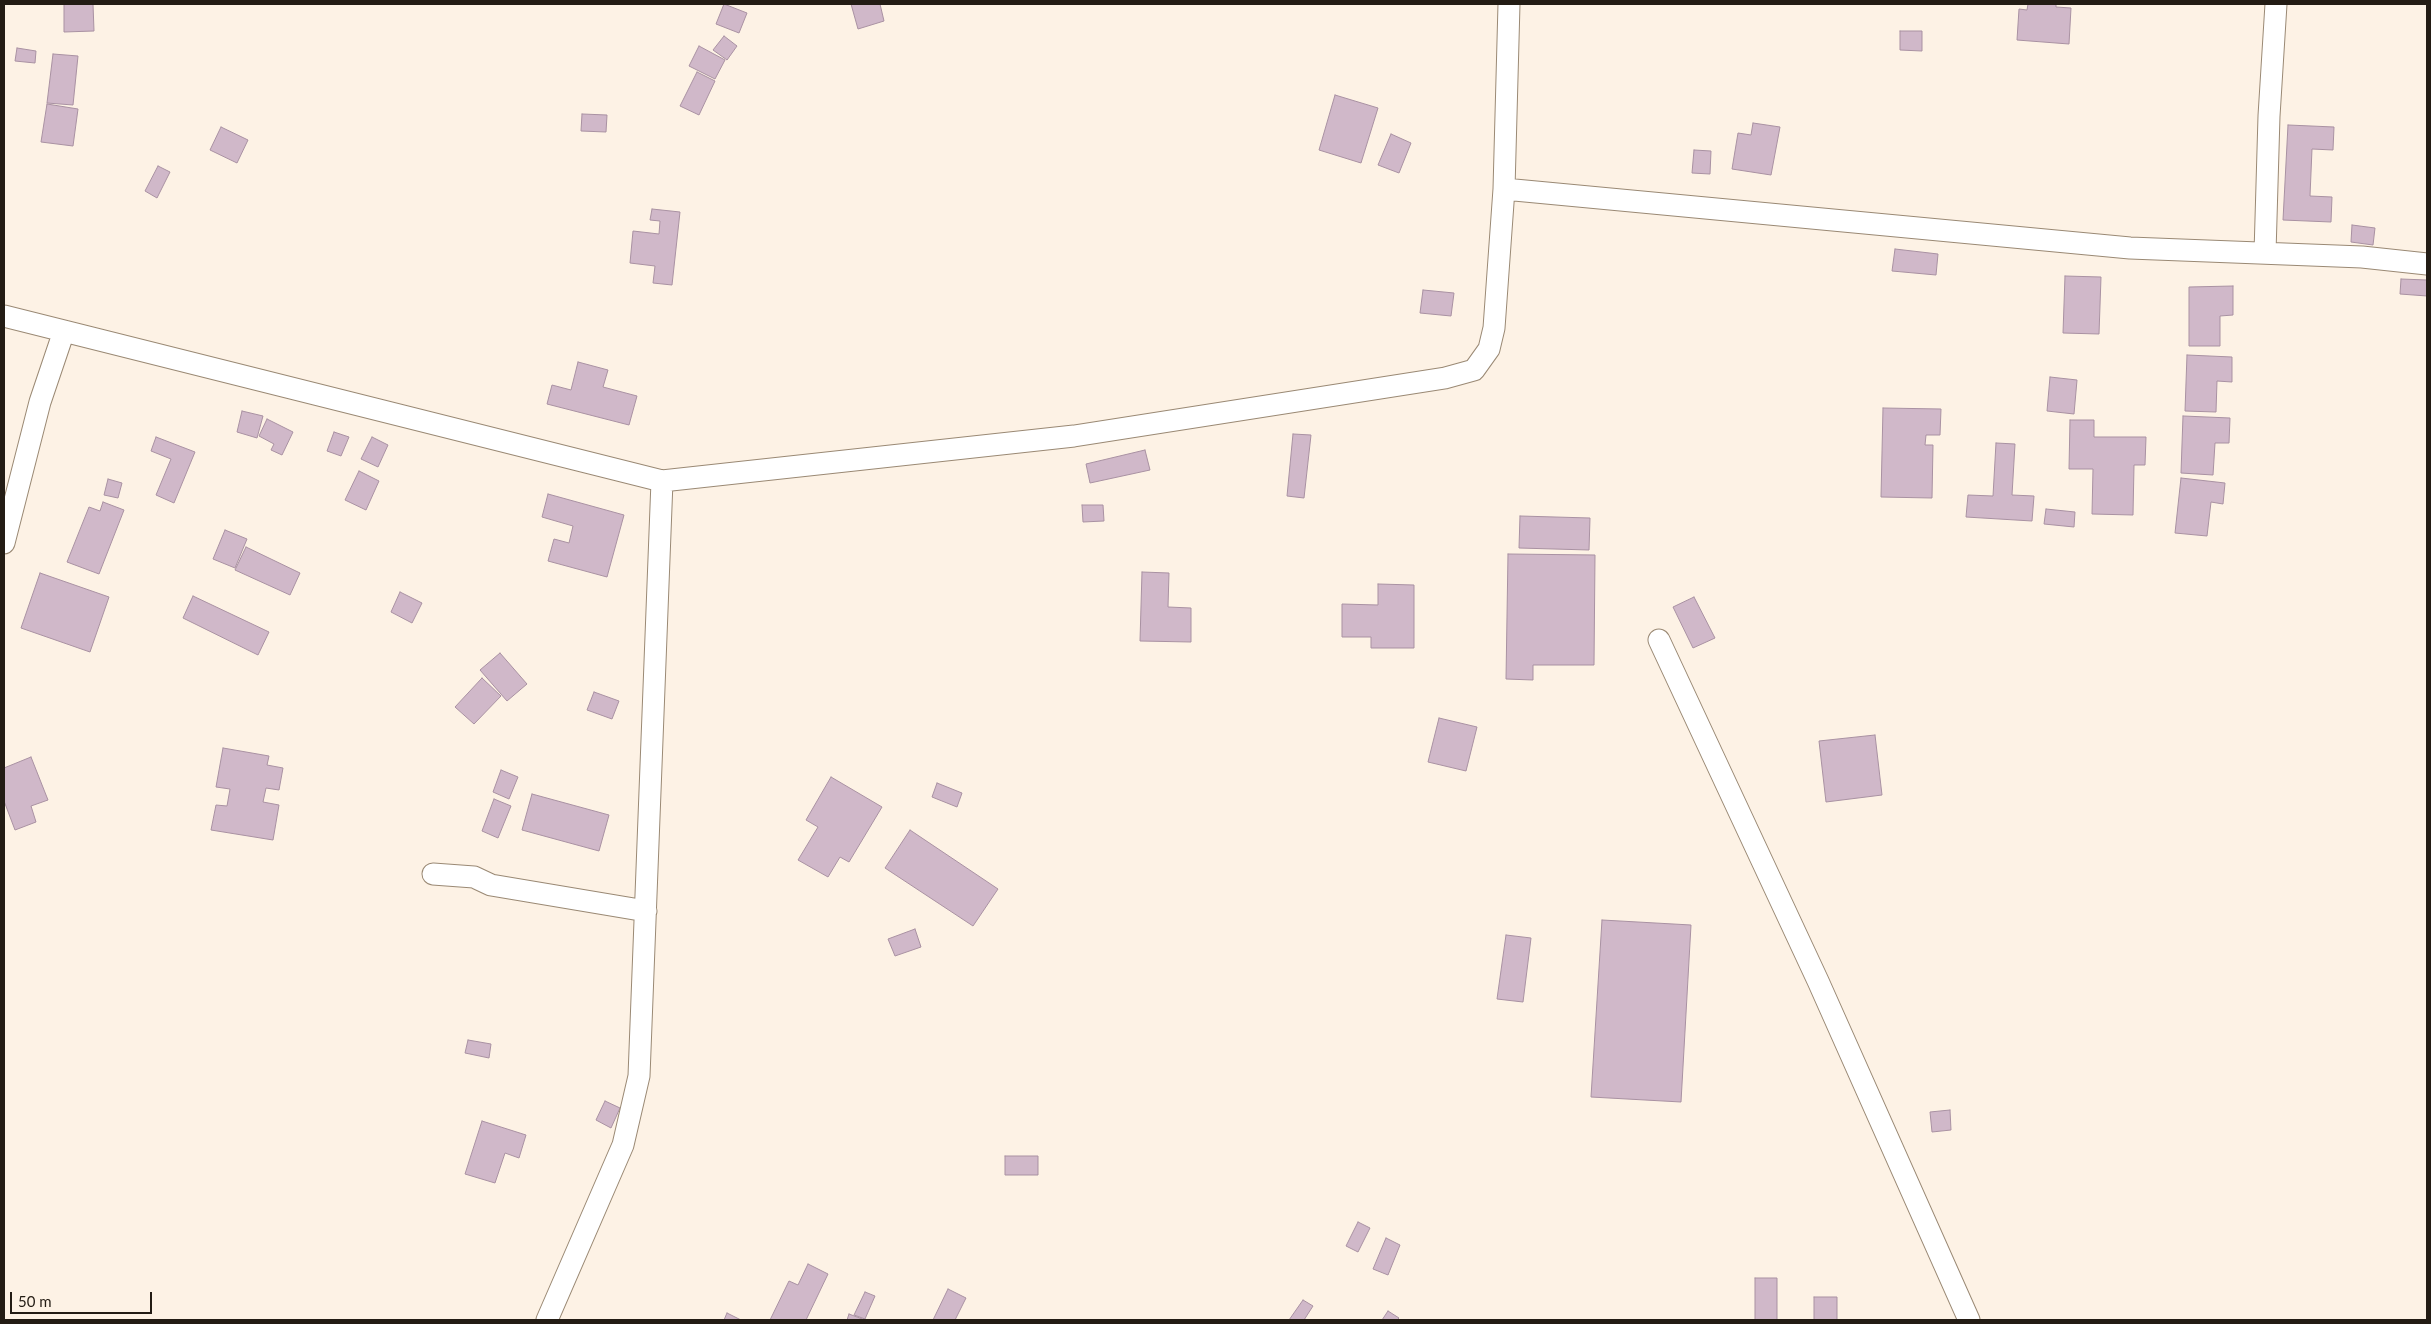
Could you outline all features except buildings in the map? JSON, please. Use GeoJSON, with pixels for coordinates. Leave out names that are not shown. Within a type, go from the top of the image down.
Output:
{"type":"FeatureCollection","features":[{"type":"Feature","properties":{"kind":"street"},"geometry":{"type":"LineString","coordinates":[[4,316],[662,481],[1074,436],[1435,380],[1474,370],[1489,350],[1494,328],[1504,190],[1510,4]]}},
{"type":"Feature","properties":{"kind":"street"},"geometry":{"type":"LineString","coordinates":[[2265,253],[2269,116],[2276,4]]}},
{"type":"Feature","properties":{"kind":"street"},"geometry":{"type":"LineString","coordinates":[[1504,190],[2130,248],[2362,257],[2427,264]]}},
{"type":"Feature","properties":{"kind":"street"},"geometry":{"type":"LineString","coordinates":[[4,544],[40,402],[64,331]]}},
{"type":"Feature","properties":{"kind":"street"},"geometry":{"type":"LineString","coordinates":[[547,1320],[623,1145],[632,1109],[641,1044],[662,481]]}},
{"type":"Feature","properties":{"kind":"street"},"geometry":{"type":"LineString","coordinates":[[1659,640],[1818,982],[1969,1320]]}},
{"type":"Feature","properties":{"kind":"street"},"geometry":{"type":"LineString","coordinates":[[433,874],[474,877],[491,885],[646,911]]}}]}
